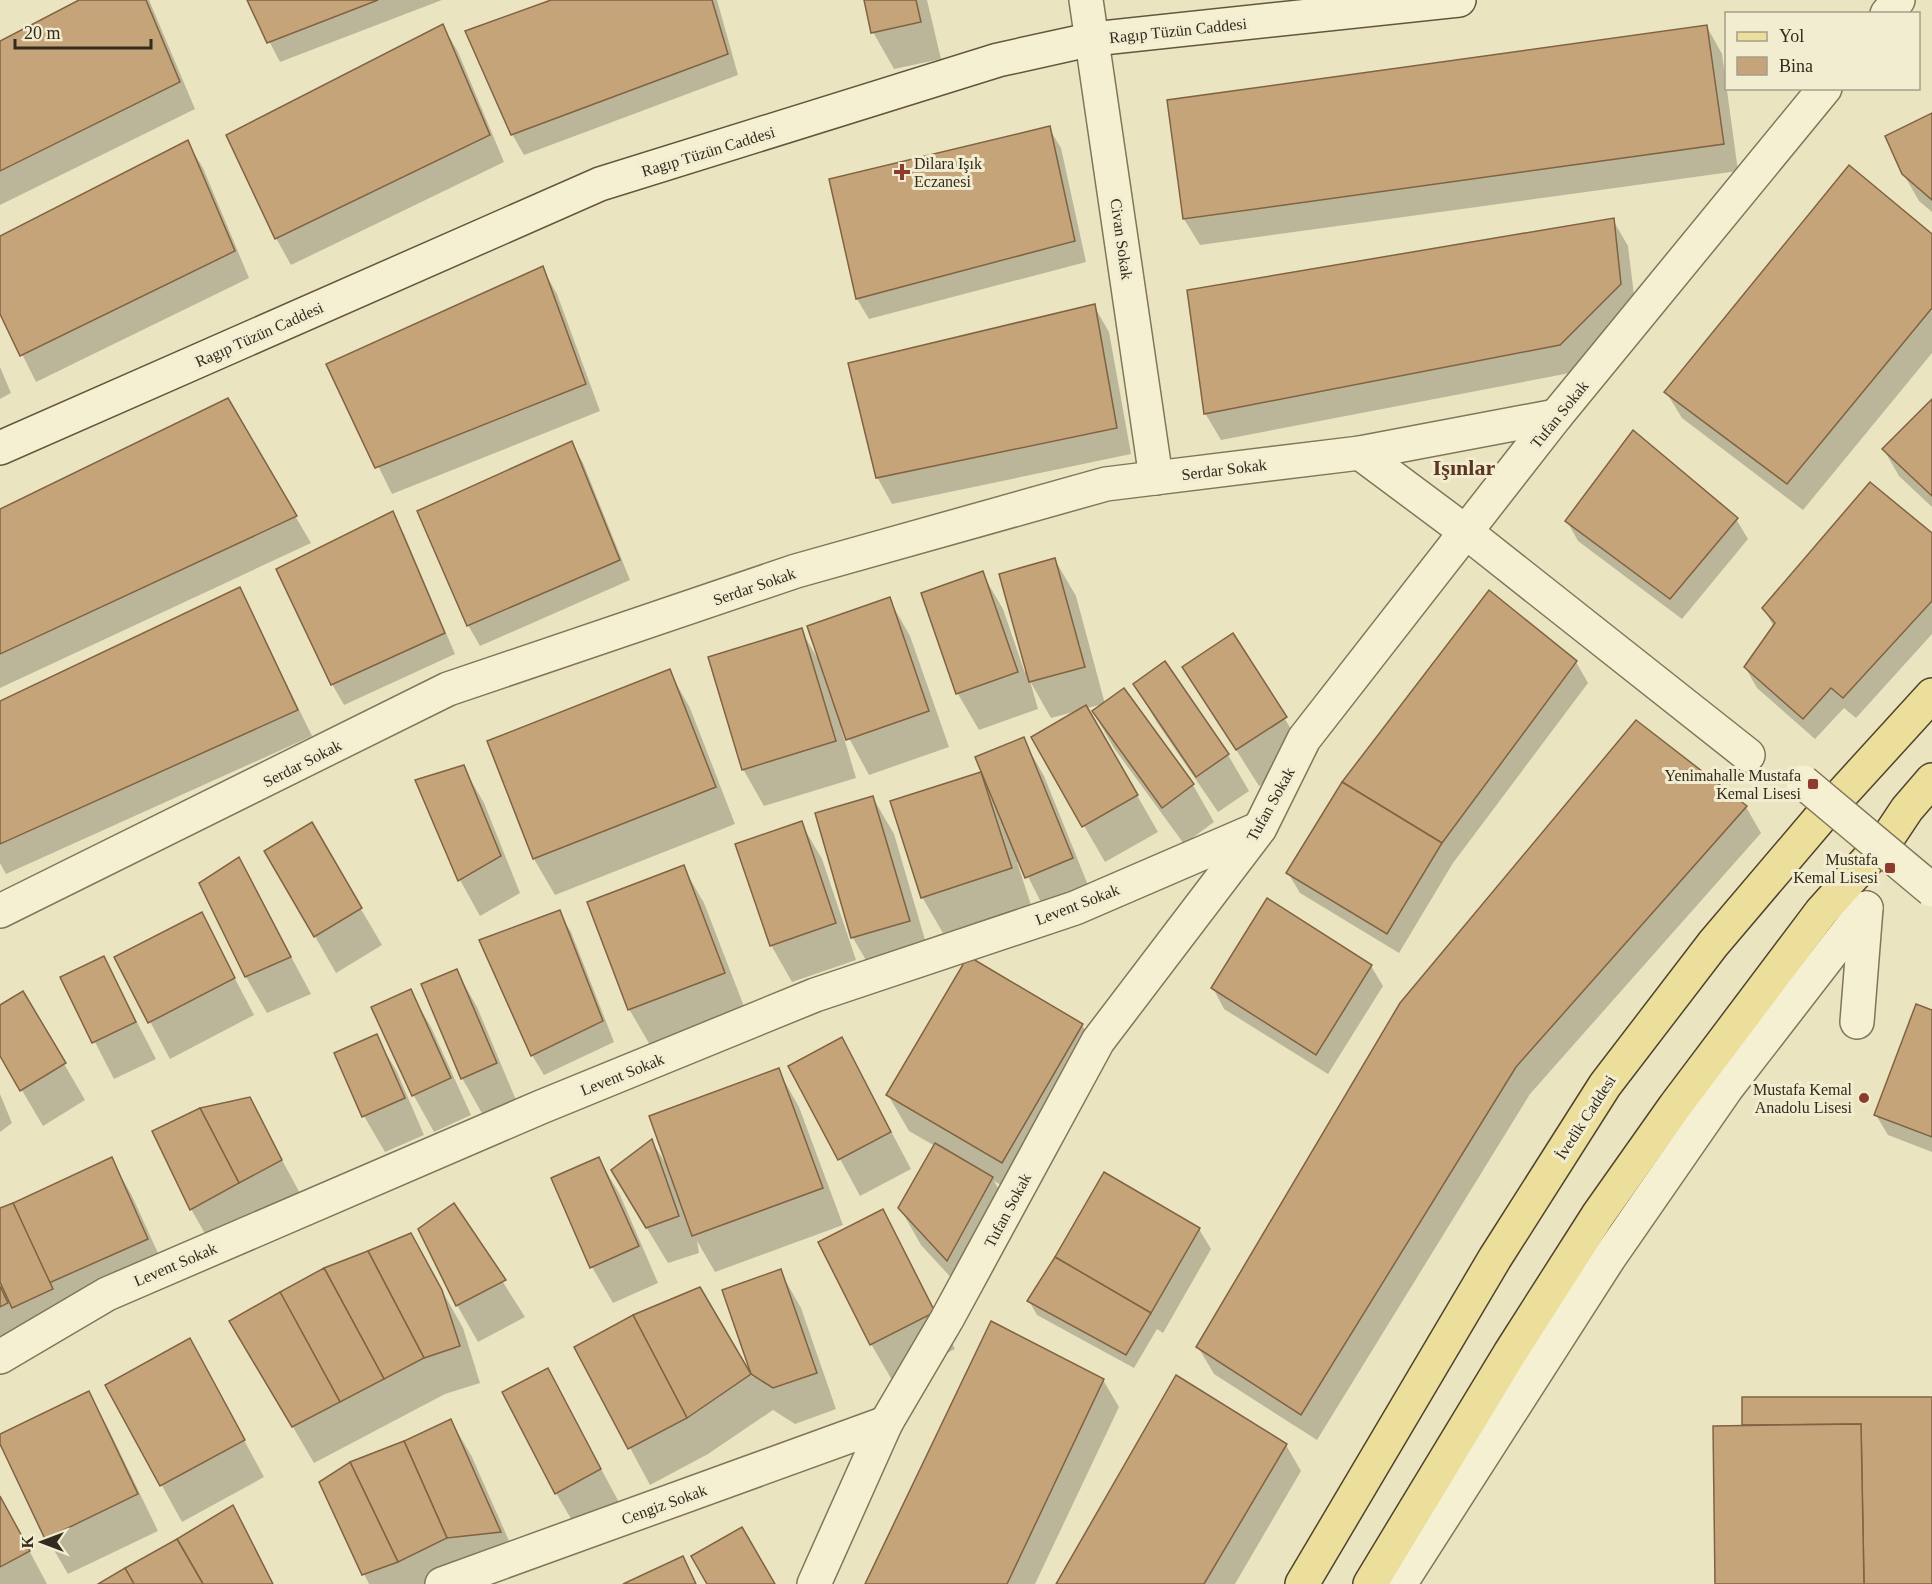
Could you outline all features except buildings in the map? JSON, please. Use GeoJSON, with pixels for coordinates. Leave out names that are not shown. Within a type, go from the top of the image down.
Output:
{"type":"FeatureCollection","features":[{"type":"Feature","properties":{"kind":"main road","name":"İvedik Caddesi"},"geometry":{"type":"LineString","coordinates":[[1302,1584],[1495,1258],[1605,1085],[1713,944],[1820,818],[1932,695]]}},
{"type":"Feature","properties":{"kind":"main road"},"geometry":{"type":"LineString","coordinates":[[1370,1584],[1510,1353],[1598,1215],[1675,1106],[1821,912],[1919,805],[1932,780]]}},
{"type":"Feature","properties":{"kind":"street","name":"Civan Sokak"},"geometry":{"type":"LineString","coordinates":[[1086,0],[1156,478]]}},
{"type":"Feature","properties":{"kind":"street","name":"Ragıp Tüzün Caddesi"},"geometry":{"type":"LineString","coordinates":[[0,448],[600,184],[998,60],[1093,39],[1459,0]]}},
{"type":"Feature","properties":{"kind":"street"},"geometry":{"type":"LineString","coordinates":[[1889,12],[1898,0]]}},
{"type":"Feature","properties":{"kind":"street","name":"Tufan Sokak"},"geometry":{"type":"LineString","coordinates":[[814,1584],[886,1423],[947,1319],[1098,1041],[1260,828],[1304,739],[1556,416],[1823,90]]}},
{"type":"Feature","properties":{"kind":"street","name":"Serdar Sokak"},"geometry":{"type":"LineString","coordinates":[[0,911],[448,689],[796,571],[1106,484],[1360,453],[1556,416]]}},
{"type":"Feature","properties":{"kind":"street"},"geometry":{"type":"LineString","coordinates":[[1360,453],[1466,532],[1748,755]]}},
{"type":"Feature","properties":{"kind":"street"},"geometry":{"type":"LineString","coordinates":[[1803,782],[1932,890]]}},
{"type":"Feature","properties":{"kind":"street","name":"Levent Sokak"},"geometry":{"type":"LineString","coordinates":[[0,1357],[106,1294],[541,1107],[814,995],[1075,908],[1260,828]]}},
{"type":"Feature","properties":{"kind":"street"},"geometry":{"type":"LineString","coordinates":[[1400,1584],[1609,1258],[1726,1089],[1866,908],[1857,1022]]}},
{"type":"Feature","properties":{"kind":"street","name":"Cengiz Sokak"},"geometry":{"type":"LineString","coordinates":[[442,1584],[886,1423]]}},
{"type":"Feature","properties":{"kind":"place","name":"Dilara Işık Eczanesi"},"geometry":{"type":"Point","coordinates":[902,172]}},
{"type":"Feature","properties":{"kind":"place","name":"Yenimahalle Mustafa Kemal Lisesi"},"geometry":{"type":"Point","coordinates":[1813,784]}},
{"type":"Feature","properties":{"kind":"place","name":"Mustafa Kemal Lisesi"},"geometry":{"type":"Point","coordinates":[1890,868]}},
{"type":"Feature","properties":{"kind":"place","name":"Mustafa Kemal Anadolu Lisesi"},"geometry":{"type":"Point","coordinates":[1864,1098]}},
{"type":"Feature","properties":{"kind":"district","name":"Işınlar"},"geometry":{"type":"Point","coordinates":[1464,467]}}]}
